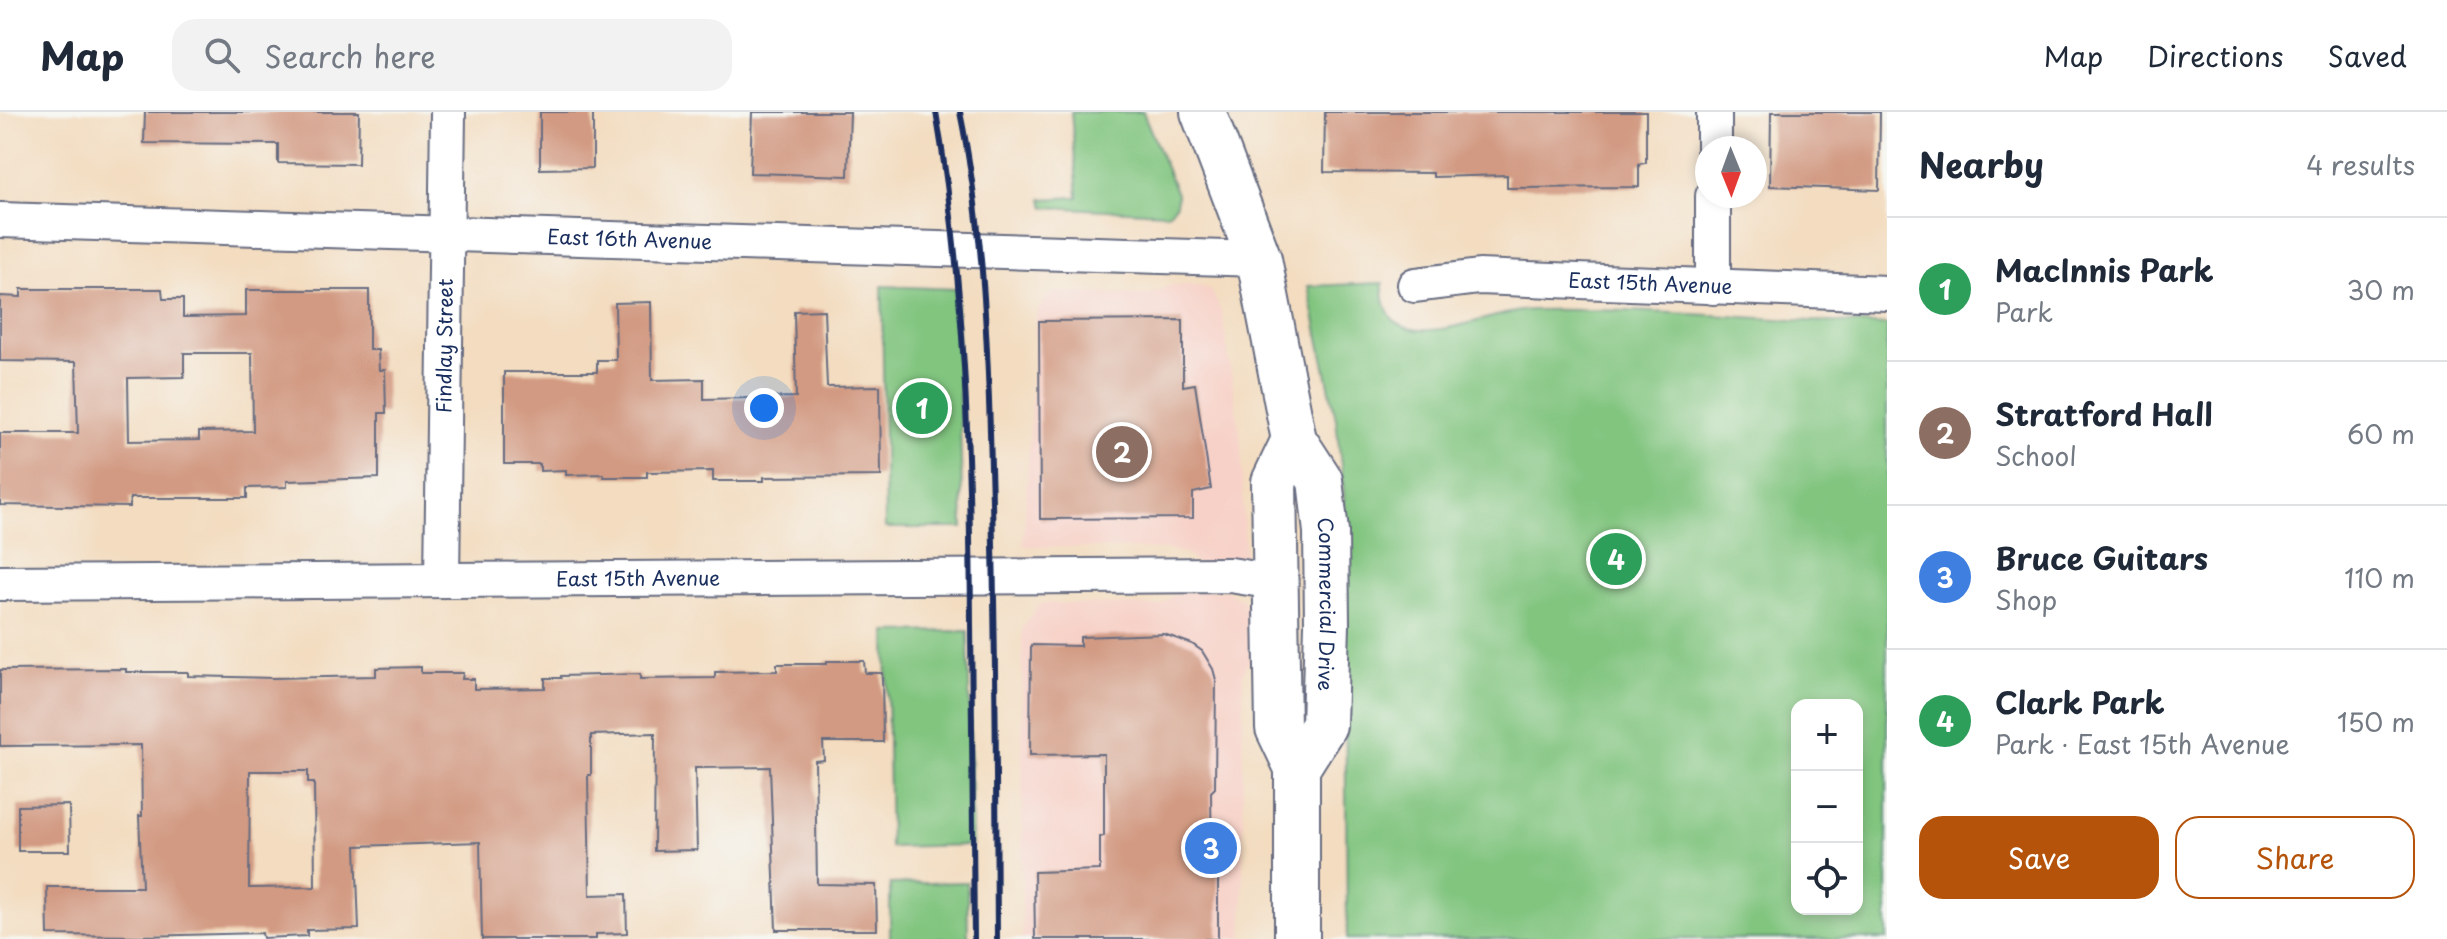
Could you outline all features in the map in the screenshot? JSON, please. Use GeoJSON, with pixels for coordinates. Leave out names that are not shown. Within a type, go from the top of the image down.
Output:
{"type":"FeatureCollection","features":[{"type":"Feature","properties":{"kind":"street","name":"Findlay Street"},"geometry":{"type":"LineString","coordinates":[[442,580],[448,112]]}},
{"type":"Feature","properties":{"kind":"street","name":"Commercial Drive"},"geometry":{"type":"LineString","coordinates":[[1203,112],[1259,259],[1294,440],[1320,480],[1326,532],[1324,725],[1297,768]]}},
{"type":"Feature","properties":{"kind":"street"},"geometry":{"type":"LineString","coordinates":[[1714,112],[1714,136]]}},
{"type":"Feature","properties":{"kind":"street"},"geometry":{"type":"LineString","coordinates":[[1713,208],[1713,287]]}},
{"type":"Feature","properties":{"kind":"street","name":"East 16th Avenue"},"geometry":{"type":"LineString","coordinates":[[0,220],[1259,259]]}},
{"type":"Feature","properties":{"kind":"street","name":"East 15th Avenue"},"geometry":{"type":"LineString","coordinates":[[1415,285],[1479,277],[1887,293]]}},
{"type":"Feature","properties":{"kind":"street"},"geometry":{"type":"LineString","coordinates":[[1294,440],[1274,482],[1278,728],[1297,768],[1297,939]]}},
{"type":"Feature","properties":{"kind":"street","name":"East 15th Avenue"},"geometry":{"type":"LineString","coordinates":[[0,583],[1230,575],[1275,582]]}},
{"type":"Feature","properties":{"kind":"shaded area"},"geometry":{"type":"Polygon","coordinates":[[[1172,285],[1200,285],[1211,290],[1222,313],[1241,439],[1245,559],[1240,563],[1196,563],[1186,553],[1172,550],[1023,546],[1036,316],[1042,302],[1055,292],[1147,295],[1172,285]]]}},
{"type":"Feature","properties":{"kind":"shaded area"},"geometry":{"type":"Polygon","coordinates":[[[1225,590],[1243,600],[1251,623],[1250,661],[1243,672],[1243,939],[1022,939],[1022,628],[1038,606],[1045,603],[1154,606],[1161,605],[1177,592],[1225,590]]]}},
{"type":"Feature","properties":{"kind":"green space"},"geometry":{"type":"Polygon","coordinates":[[[1071,112],[1143,112],[1177,194],[1172,209],[1167,213],[1045,207],[1042,199],[1078,197],[1071,112]]]}},
{"type":"Feature","properties":{"kind":"green space"},"geometry":{"type":"Polygon","coordinates":[[[1383,283],[1385,304],[1395,321],[1407,328],[1422,330],[1437,330],[1533,310],[1666,313],[1887,325],[1887,939],[1347,939],[1344,494],[1336,419],[1308,286],[1383,283]]]}},
{"type":"Feature","properties":{"kind":"green space"},"geometry":{"type":"Polygon","coordinates":[[[882,286],[956,289],[963,528],[885,528],[882,286]]]}},
{"type":"Feature","properties":{"kind":"green space"},"geometry":{"type":"Polygon","coordinates":[[[968,631],[972,845],[890,847],[886,632],[968,631]]]}},
{"type":"Feature","properties":{"kind":"green space"},"geometry":{"type":"Polygon","coordinates":[[[967,882],[968,939],[890,939],[890,884],[967,882]]]}},
{"type":"Feature","properties":{"kind":"building"},"geometry":{"type":"Polygon","coordinates":[[[145,112],[359,112],[358,164],[278,163],[278,144],[144,143],[145,112]]]}},
{"type":"Feature","properties":{"kind":"building"},"geometry":{"type":"Polygon","coordinates":[[[540,112],[593,112],[593,168],[540,169],[540,112]]]}},
{"type":"Feature","properties":{"kind":"building"},"geometry":{"type":"Polygon","coordinates":[[[752,112],[850,112],[848,176],[750,173],[752,112]]]}},
{"type":"Feature","properties":{"kind":"building"},"geometry":{"type":"Polygon","coordinates":[[[1325,112],[1646,112],[1646,163],[1639,164],[1639,187],[1507,188],[1507,175],[1433,177],[1433,173],[1324,172],[1325,112]]]}},
{"type":"Feature","properties":{"kind":"building"},"geometry":{"type":"Polygon","coordinates":[[[1771,112],[1880,112],[1879,190],[1770,186],[1771,112]]]}},
{"type":"Feature","properties":{"kind":"building"},"geometry":{"type":"Polygon","coordinates":[[[21,289],[162,289],[163,299],[183,299],[183,317],[246,316],[246,290],[369,290],[369,350],[378,350],[379,370],[385,370],[386,413],[379,413],[379,478],[287,481],[287,487],[247,488],[247,498],[130,498],[130,507],[0,505],[0,433],[78,433],[76,362],[0,361],[0,296],[21,297],[21,289]],[[184,353],[184,377],[128,378],[129,441],[199,440],[199,432],[253,431],[252,353],[184,353]]]}},
{"type":"Feature","properties":{"kind":"building"},"geometry":{"type":"Polygon","coordinates":[[[651,302],[652,380],[704,379],[704,399],[796,397],[794,311],[824,310],[827,387],[880,386],[881,476],[764,477],[764,481],[713,481],[713,471],[647,472],[647,477],[604,477],[604,474],[566,475],[566,470],[540,471],[540,464],[504,464],[504,372],[597,372],[597,360],[616,360],[615,303],[651,302]]]}},
{"type":"Feature","properties":{"kind":"building"},"geometry":{"type":"Polygon","coordinates":[[[1183,320],[1183,386],[1195,384],[1211,489],[1193,493],[1193,518],[1040,519],[1039,321],[1183,320]]]}},
{"type":"Feature","properties":{"kind":"building"},"geometry":{"type":"Polygon","coordinates":[[[1164,634],[1202,651],[1216,680],[1215,788],[1211,792],[1212,869],[1218,870],[1218,939],[1035,939],[1034,872],[1100,870],[1100,837],[1104,836],[1104,754],[1030,755],[1031,645],[1080,646],[1080,637],[1164,634]]]}},
{"type":"Feature","properties":{"kind":"building"},"geometry":{"type":"Polygon","coordinates":[[[826,661],[864,661],[865,673],[882,673],[883,742],[823,742],[824,760],[815,761],[817,884],[876,885],[877,930],[776,930],[770,767],[695,768],[697,850],[654,851],[655,733],[591,735],[591,775],[588,775],[590,895],[626,894],[627,933],[596,934],[596,939],[482,939],[480,842],[356,846],[359,929],[307,930],[307,936],[263,938],[262,933],[48,935],[47,887],[142,887],[139,816],[142,816],[141,745],[0,746],[0,670],[126,669],[126,672],[188,672],[188,676],[273,678],[376,676],[376,668],[421,667],[421,673],[463,673],[462,679],[474,679],[474,689],[545,688],[545,678],[561,676],[640,674],[640,679],[715,678],[715,672],[777,671],[777,664],[826,664],[826,661]],[[250,771],[249,888],[315,887],[314,783],[308,783],[308,771],[250,771]]]}},
{"type":"Feature","properties":{"kind":"building"},"geometry":{"type":"Polygon","coordinates":[[[69,805],[70,851],[18,851],[18,806],[69,805]]]}},
{"type":"Feature","properties":{"kind":"railway"},"geometry":{"type":"LineString","coordinates":[[936,112],[954,239],[967,431],[974,939]]}},
{"type":"Feature","properties":{"kind":"railway"},"geometry":{"type":"LineString","coordinates":[[960,112],[980,244],[988,378],[995,644],[997,939]]}},
{"type":"Feature","properties":{"kind":"place","name":"MacInnis Park"},"geometry":{"type":"Point","coordinates":[922,408]}},
{"type":"Feature","properties":{"kind":"place","name":"Stratford Hall"},"geometry":{"type":"Point","coordinates":[1122,452]}},
{"type":"Feature","properties":{"kind":"place","name":"Clark Park"},"geometry":{"type":"Point","coordinates":[1616,559]}},
{"type":"Feature","properties":{"kind":"place","name":"Bruce Guitars"},"geometry":{"type":"Point","coordinates":[1211,848]}}]}
